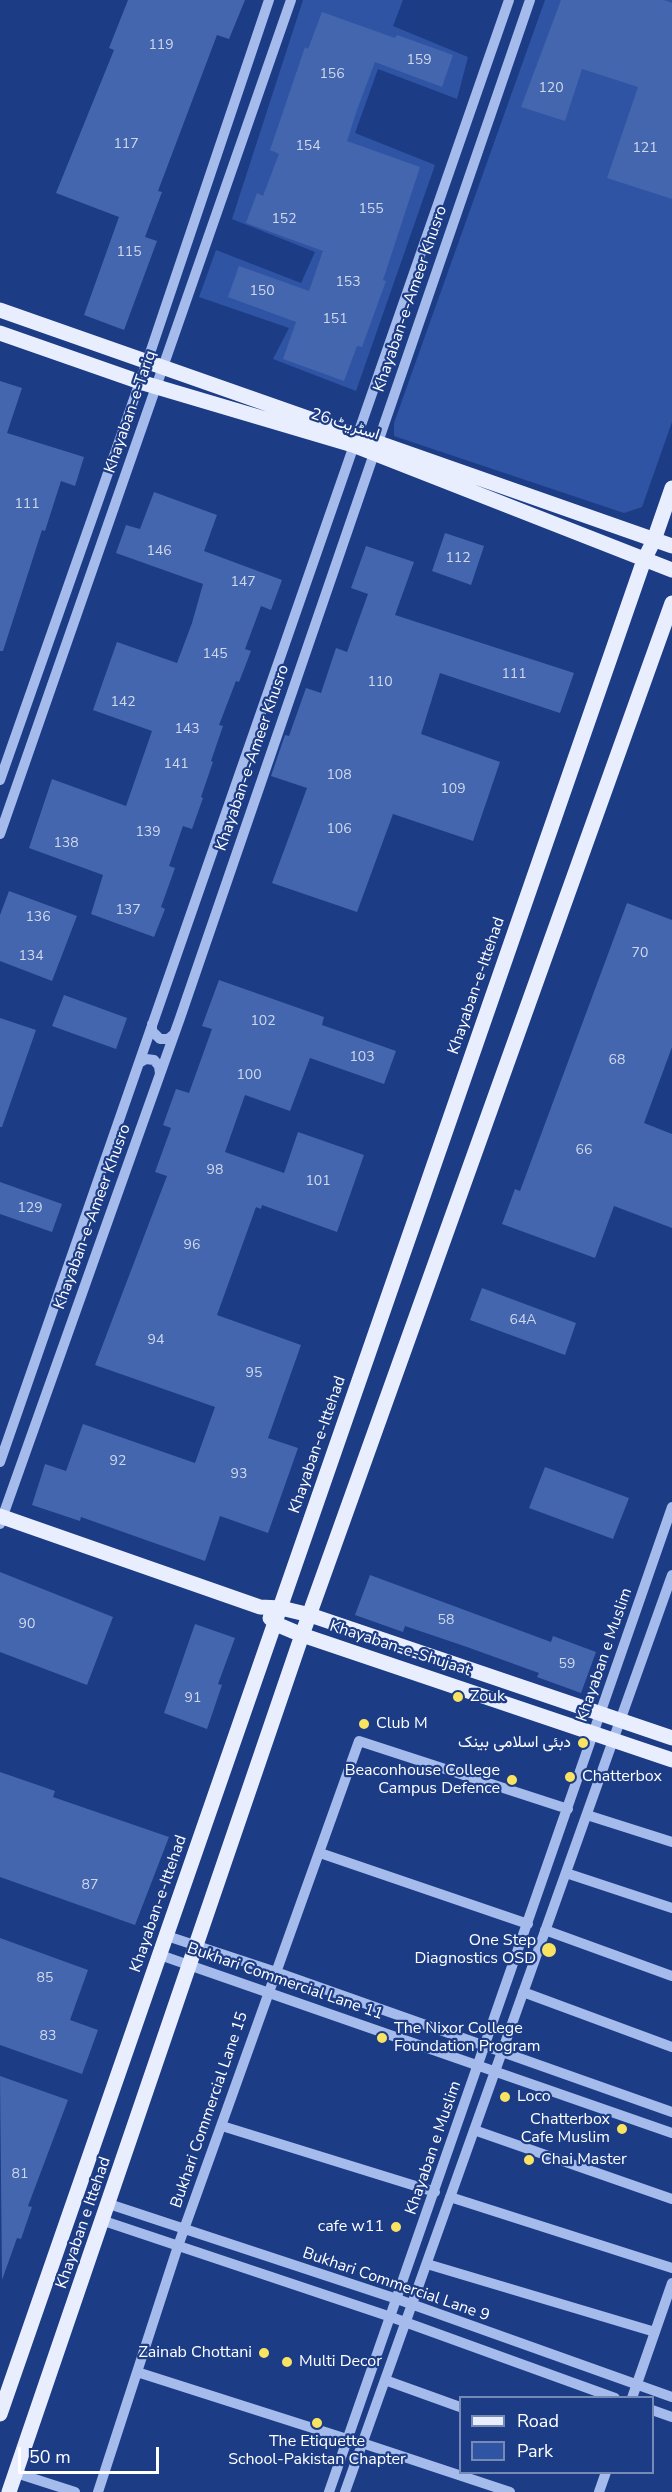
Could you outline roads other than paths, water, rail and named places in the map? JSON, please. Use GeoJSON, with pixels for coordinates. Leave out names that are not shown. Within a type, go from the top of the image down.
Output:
{"type":"FeatureCollection","features":[{"type":"Feature","properties":{"kind":"main road","name":"اسٹریٹ 26"},"geometry":{"type":"LineString","coordinates":[[0,310],[355,439],[672,570]]}},
{"type":"Feature","properties":{"kind":"main road","name":"اسٹریٹ 26"},"geometry":{"type":"LineString","coordinates":[[0,333],[156,387],[355,439]]}},
{"type":"Feature","properties":{"kind":"main road","name":"اسٹریٹ 26"},"geometry":{"type":"LineString","coordinates":[[375,447],[672,546]]}},
{"type":"Feature","properties":{"kind":"main road","name":"Khayaban-e-Ittehad"},"geometry":{"type":"LineString","coordinates":[[0,2414],[644,560],[654,540],[672,488]]}},
{"type":"Feature","properties":{"kind":"main road"},"geometry":{"type":"LineString","coordinates":[[190,1965],[310,1615],[672,603]]}},
{"type":"Feature","properties":{"kind":"main road","name":"Khayaban-e-Shujaat"},"geometry":{"type":"LineString","coordinates":[[1,1519],[260,1607],[281,1608],[310,1615],[672,1738]]}},
{"type":"Feature","properties":{"kind":"main road"},"geometry":{"type":"LineString","coordinates":[[287,1588],[291,1598],[300,1604],[310,1603],[317,1596]]}},
{"type":"Feature","properties":{"kind":"main road","name":"Khayaban-e-Shujaat"},"geometry":{"type":"LineString","coordinates":[[260,1607],[273,1631],[594,1732],[672,1760]]}},
{"type":"Feature","properties":{"kind":"main road","name":"Khayaban e Ittehad"},"geometry":{"type":"LineString","coordinates":[[9,2492],[104,2222],[190,1965]]}},
{"type":"Feature","properties":{"kind":"street","name":"Khayaban-e-Tariq"},"geometry":{"type":"LineString","coordinates":[[0,780],[147,362],[269,0]]}},
{"type":"Feature","properties":{"kind":"street","name":"Khayaban-e-Tariq"},"geometry":{"type":"LineString","coordinates":[[0,834],[291,0]]}},
{"type":"Feature","properties":{"kind":"street","name":"Khayaban-e-Ameer Khusro"},"geometry":{"type":"LineString","coordinates":[[0,1462],[509,0]]}},
{"type":"Feature","properties":{"kind":"street","name":"Khayaban-e-Ameer Khusro"},"geometry":{"type":"LineString","coordinates":[[1,1519],[176,1030],[375,447],[531,0]]}},
{"type":"Feature","properties":{"kind":"street"},"geometry":{"type":"LineString","coordinates":[[32,688],[33,694],[40,699],[49,693]]}},
{"type":"Feature","properties":{"kind":"street"},"geometry":{"type":"LineString","coordinates":[[152,1024],[152,1031],[160,1039],[171,1037],[176,1030]]}},
{"type":"Feature","properties":{"kind":"street"},"geometry":{"type":"LineString","coordinates":[[139,1063],[146,1059],[154,1060],[159,1066],[160,1074]]}},
{"type":"Feature","properties":{"kind":"street","name":"Khayaban e Muslim"},"geometry":{"type":"LineString","coordinates":[[329,2492],[672,1507]]}},
{"type":"Feature","properties":{"kind":"street","name":"Khayaban e Muslim"},"geometry":{"type":"LineString","coordinates":[[345,2492],[672,1575]]}},
{"type":"Feature","properties":{"kind":"street","name":"Bukhari Commercial Lane 15"},"geometry":{"type":"LineString","coordinates":[[98,2492],[178,2246],[359,1741],[568,1809]]}},
{"type":"Feature","properties":{"kind":"street"},"geometry":{"type":"LineString","coordinates":[[587,1815],[672,1842]]}},
{"type":"Feature","properties":{"kind":"street"},"geometry":{"type":"LineString","coordinates":[[320,1853],[528,1924]]}},
{"type":"Feature","properties":{"kind":"street"},"geometry":{"type":"LineString","coordinates":[[566,1873],[672,1908]]}},
{"type":"Feature","properties":{"kind":"street"},"geometry":{"type":"LineString","coordinates":[[545,1930],[672,1976]]}},
{"type":"Feature","properties":{"kind":"street","name":"Bukhari Commercial Lane 11"},"geometry":{"type":"LineString","coordinates":[[167,1936],[276,1972],[672,2112]]}},
{"type":"Feature","properties":{"kind":"street","name":"Bukhari Commercial Lane 11"},"geometry":{"type":"LineString","coordinates":[[160,1955],[672,2133]]}},
{"type":"Feature","properties":{"kind":"street"},"geometry":{"type":"LineString","coordinates":[[523,1992],[672,2047]]}},
{"type":"Feature","properties":{"kind":"street"},"geometry":{"type":"LineString","coordinates":[[222,2126],[435,2192]]}},
{"type":"Feature","properties":{"kind":"street"},"geometry":{"type":"LineString","coordinates":[[474,2130],[672,2199]]}},
{"type":"Feature","properties":{"kind":"street"},"geometry":{"type":"LineString","coordinates":[[450,2197],[672,2268]]}},
{"type":"Feature","properties":{"kind":"street","name":"Bukhari Commercial Lane 9"},"geometry":{"type":"LineString","coordinates":[[110,2204],[397,2299],[672,2397]]}},
{"type":"Feature","properties":{"kind":"street","name":"Bukhari Commercial Lane 9"},"geometry":{"type":"LineString","coordinates":[[104,2222],[391,2317],[612,2396]]}},
{"type":"Feature","properties":{"kind":"street"},"geometry":{"type":"LineString","coordinates":[[427,2264],[655,2332]]}},
{"type":"Feature","properties":{"kind":"street"},"geometry":{"type":"LineString","coordinates":[[632,2396],[672,2283]]}},
{"type":"Feature","properties":{"kind":"street"},"geometry":{"type":"LineString","coordinates":[[137,2372],[347,2439]]}},
{"type":"Feature","properties":{"kind":"street"},"geometry":{"type":"LineString","coordinates":[[385,2380],[459,2407]]}},
{"type":"Feature","properties":{"kind":"street"},"geometry":{"type":"LineString","coordinates":[[654,2411],[672,2417]]}},
{"type":"Feature","properties":{"kind":"street"},"geometry":{"type":"LineString","coordinates":[[362,2443],[510,2492]]}},
{"type":"Feature","properties":{"kind":"street"},"geometry":{"type":"LineString","coordinates":[[16,2473],[75,2492]]}},
{"type":"Feature","properties":{"kind":"street"},"geometry":{"type":"LineString","coordinates":[[599,2492],[605,2474]]}},
{"type":"Feature","properties":{"kind":"place","name":"Zouk"},"geometry":{"type":"Point","coordinates":[458,1697]}},
{"type":"Feature","properties":{"kind":"place","name":"Club M"},"geometry":{"type":"Point","coordinates":[364,1724]}},
{"type":"Feature","properties":{"kind":"place","name":"دبئی اسلامی بینک"},"geometry":{"type":"Point","coordinates":[583,1743]}},
{"type":"Feature","properties":{"kind":"place","name":"Chatterbox"},"geometry":{"type":"Point","coordinates":[570,1777]}},
{"type":"Feature","properties":{"kind":"place","name":"Beaconhouse College Campus Defence"},"geometry":{"type":"Point","coordinates":[512,1780]}},
{"type":"Feature","properties":{"kind":"place","name":"One Step Diagnostics OSD"},"geometry":{"type":"Point","coordinates":[549,1950]}},
{"type":"Feature","properties":{"kind":"place","name":"The Nixor College Foundation Program"},"geometry":{"type":"Point","coordinates":[382,2038]}},
{"type":"Feature","properties":{"kind":"place","name":"Loco"},"geometry":{"type":"Point","coordinates":[505,2097]}},
{"type":"Feature","properties":{"kind":"place","name":"Chatterbox Cafe Muslim"},"geometry":{"type":"Point","coordinates":[622,2129]}},
{"type":"Feature","properties":{"kind":"place","name":"Chai Master"},"geometry":{"type":"Point","coordinates":[529,2160]}},
{"type":"Feature","properties":{"kind":"place","name":"cafe w11"},"geometry":{"type":"Point","coordinates":[396,2227]}},
{"type":"Feature","properties":{"kind":"place","name":"Zainab Chottani"},"geometry":{"type":"Point","coordinates":[264,2353]}},
{"type":"Feature","properties":{"kind":"place","name":"Multi Decor"},"geometry":{"type":"Point","coordinates":[287,2362]}},
{"type":"Feature","properties":{"kind":"place","name":"The Etiquette School-Pakistan Chapter"},"geometry":{"type":"Point","coordinates":[317,2423]}}]}
